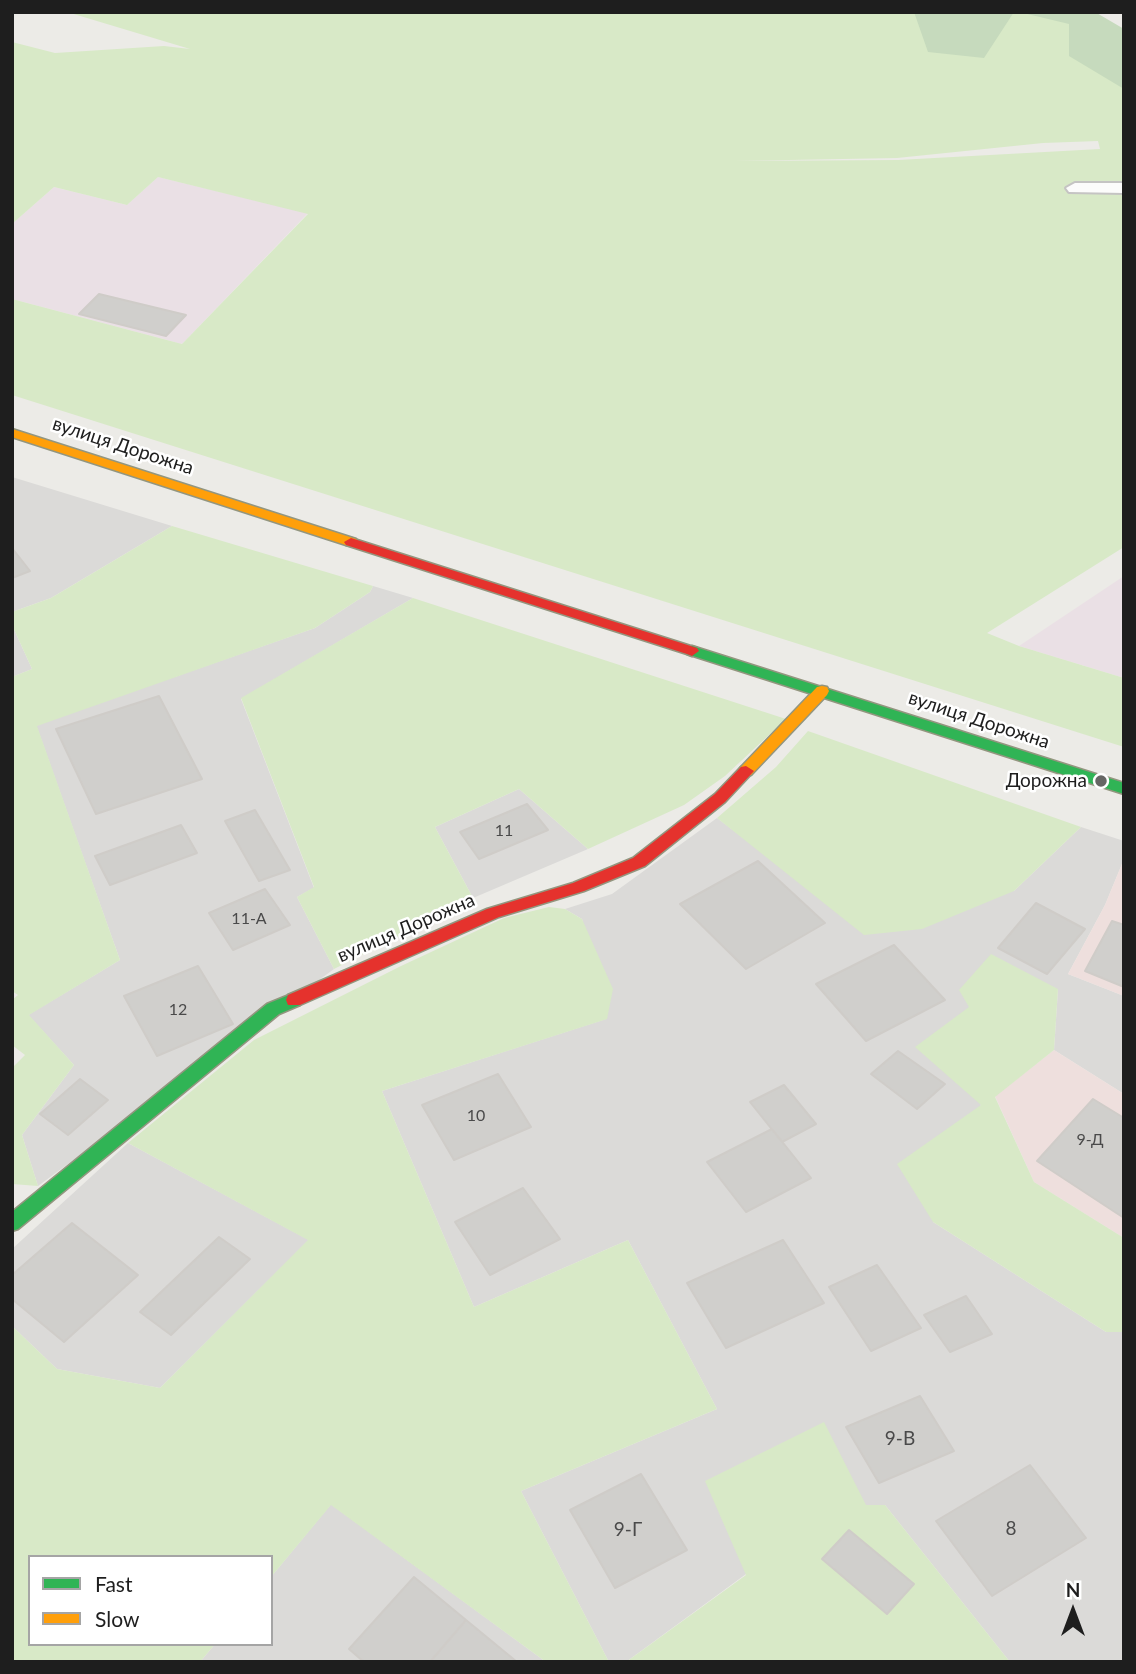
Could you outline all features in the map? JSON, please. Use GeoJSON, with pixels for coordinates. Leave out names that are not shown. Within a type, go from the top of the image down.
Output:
{"type":"FeatureCollection","features":[{"type":"Feature","properties":{"kind":"main road","name":"вулиця Дорожна"},"geometry":{"type":"LineString","coordinates":[[12,433],[1124,789]]}},
{"type":"Feature","properties":{"kind":"main road","name":"вулиця Дорожна"},"geometry":{"type":"LineString","coordinates":[[12,1223],[273,1009],[493,914],[578,887],[639,862],[720,798],[822,691]]}},
{"type":"Feature","properties":{"kind":"lane"},"geometry":{"type":"LineString","coordinates":[[1075,188],[1124,188]]}},
{"type":"Feature","properties":{"kind":"shaded area"},"geometry":{"type":"Polygon","coordinates":[[[158,177],[308,213],[182,344],[12,299],[12,224],[54,187],[127,205],[158,177]]]}},
{"type":"Feature","properties":{"kind":"shaded area"},"geometry":{"type":"Polygon","coordinates":[[[12,477],[172,526],[51,598],[12,612],[12,477]]]}},
{"type":"Feature","properties":{"kind":"shaded area"},"geometry":{"type":"Polygon","coordinates":[[[1124,576],[1124,678],[1019,646],[1124,576]]]}},
{"type":"Feature","properties":{"kind":"shaded area"},"geometry":{"type":"Polygon","coordinates":[[[373,586],[413,598],[241,699],[314,888],[297,897],[334,969],[38,1186],[22,1135],[74,1065],[28,1015],[120,960],[36,725],[315,628],[370,592],[373,586]]]}},
{"type":"Feature","properties":{"kind":"shaded area"},"geometry":{"type":"Polygon","coordinates":[[[12,625],[32,669],[12,677],[12,625]]]}},
{"type":"Feature","properties":{"kind":"shaded area"},"geometry":{"type":"Polygon","coordinates":[[[519,789],[588,849],[473,898],[435,827],[519,789]]]}},
{"type":"Feature","properties":{"kind":"shaded area"},"geometry":{"type":"Polygon","coordinates":[[[717,818],[765,854],[1014,891],[1081,827],[1124,841],[1124,859],[1105,905],[1068,974],[1124,996],[1124,1094],[1054,1050],[1058,989],[969,1007],[981,1105],[933,1222],[1106,1332],[1124,1332],[1124,1662],[1010,1662],[885,1505],[746,1574],[626,1662],[609,1662],[521,1491],[717,1409],[628,1240],[474,1307],[382,1091],[606,1019],[582,919],[565,909],[612,894],[717,818]]]}},
{"type":"Feature","properties":{"kind":"shaded area"},"geometry":{"type":"Polygon","coordinates":[[[1124,859],[1124,996],[1068,974],[1105,905],[1124,859]]]}},
{"type":"Feature","properties":{"kind":"shaded area"},"geometry":{"type":"Polygon","coordinates":[[[1054,1050],[1124,1094],[1124,1238],[1034,1182],[995,1096],[1054,1050]]]}},
{"type":"Feature","properties":{"kind":"shaded area"},"geometry":{"type":"Polygon","coordinates":[[[128,1143],[309,1240],[160,1388],[57,1369],[12,1326],[12,1249],[128,1143]]]}},
{"type":"Feature","properties":{"kind":"shaded area"},"geometry":{"type":"Polygon","coordinates":[[[331,1504],[546,1662],[200,1662],[213,1646],[273,1646],[273,1575],[331,1504]]]}},
{"type":"Feature","properties":{"kind":"green space"},"geometry":{"type":"Polygon","coordinates":[[[67,12],[1058,12],[1124,47],[1124,547],[987,633],[1019,646],[1124,678],[1124,747],[12,395],[12,299],[182,344],[308,214],[158,177],[127,205],[54,187],[12,224],[12,42],[55,53],[164,46],[190,49],[67,12]],[[1098,141],[1043,143],[897,158],[735,161],[898,160],[1100,149],[1098,141]]]}},
{"type":"Feature","properties":{"kind":"green space"},"geometry":{"type":"Polygon","coordinates":[[[914,12],[1014,12],[984,58],[928,52],[914,12]]]}},
{"type":"Feature","properties":{"kind":"green space"},"geometry":{"type":"Polygon","coordinates":[[[1019,12],[1095,12],[1124,29],[1124,89],[1069,56],[1069,24],[1019,12]]]}},
{"type":"Feature","properties":{"kind":"green space"},"geometry":{"type":"Polygon","coordinates":[[[172,526],[373,586],[370,592],[315,628],[37,726],[120,960],[29,1015],[74,1065],[22,1135],[38,1186],[12,1184],[12,1068],[25,1055],[12,1045],[12,1000],[18,995],[12,991],[12,677],[32,669],[12,625],[12,612],[51,598],[172,526]]]}},
{"type":"Feature","properties":{"kind":"green space"},"geometry":{"type":"Polygon","coordinates":[[[413,598],[786,719],[725,776],[684,805],[588,849],[519,789],[435,827],[473,898],[334,969],[297,897],[314,887],[241,698],[413,598]]]}},
{"type":"Feature","properties":{"kind":"green space"},"geometry":{"type":"Polygon","coordinates":[[[808,731],[1081,827],[1014,891],[922,929],[864,935],[717,818],[776,767],[808,731]]]}},
{"type":"Feature","properties":{"kind":"green space"},"geometry":{"type":"Polygon","coordinates":[[[549,907],[565,909],[582,919],[613,989],[607,1019],[382,1091],[474,1307],[628,1240],[717,1409],[521,1491],[609,1662],[546,1662],[331,1505],[273,1575],[273,1555],[28,1555],[28,1646],[213,1646],[200,1662],[12,1662],[12,1326],[57,1369],[160,1388],[308,1240],[128,1143],[254,1040],[504,918],[549,907]]]}},
{"type":"Feature","properties":{"kind":"green space"},"geometry":{"type":"Polygon","coordinates":[[[991,954],[1058,989],[1054,1050],[995,1097],[1034,1182],[1124,1238],[1124,1332],[1106,1332],[933,1222],[897,1164],[981,1105],[915,1047],[969,1007],[959,990],[991,954]]]}},
{"type":"Feature","properties":{"kind":"green space"},"geometry":{"type":"Polygon","coordinates":[[[824,1422],[866,1505],[885,1505],[1010,1662],[626,1662],[746,1575],[705,1481],[824,1422]]]}},
{"type":"Feature","properties":{"kind":"building"},"geometry":{"type":"Polygon","coordinates":[[[99,294],[186,315],[166,336],[79,314],[99,294]]]}},
{"type":"Feature","properties":{"kind":"building"},"geometry":{"type":"Polygon","coordinates":[[[12,548],[30,571],[12,578],[12,548]]]}},
{"type":"Feature","properties":{"kind":"building"},"geometry":{"type":"Polygon","coordinates":[[[159,696],[202,779],[96,814],[56,729],[159,696]]]}},
{"type":"Feature","properties":{"kind":"building"},"geometry":{"type":"Polygon","coordinates":[[[527,804],[548,830],[479,859],[460,832],[527,804]]]}},
{"type":"Feature","properties":{"kind":"building"},"geometry":{"type":"Polygon","coordinates":[[[255,810],[290,870],[259,881],[225,821],[255,810]]]}},
{"type":"Feature","properties":{"kind":"building"},"geometry":{"type":"Polygon","coordinates":[[[181,825],[197,853],[110,885],[95,856],[181,825]]]}},
{"type":"Feature","properties":{"kind":"building"},"geometry":{"type":"Polygon","coordinates":[[[758,861],[825,923],[746,969],[680,904],[758,861]]]}},
{"type":"Feature","properties":{"kind":"building"},"geometry":{"type":"Polygon","coordinates":[[[265,889],[290,925],[233,950],[209,913],[265,889]]]}},
{"type":"Feature","properties":{"kind":"building"},"geometry":{"type":"Polygon","coordinates":[[[1036,903],[1085,929],[1047,974],[998,948],[1036,903]]]}},
{"type":"Feature","properties":{"kind":"building"},"geometry":{"type":"Polygon","coordinates":[[[1112,921],[1124,925],[1124,987],[1085,971],[1112,921]]]}},
{"type":"Feature","properties":{"kind":"building"},"geometry":{"type":"Polygon","coordinates":[[[894,945],[945,1000],[866,1041],[816,984],[894,945]]]}},
{"type":"Feature","properties":{"kind":"building"},"geometry":{"type":"Polygon","coordinates":[[[198,966],[233,1024],[157,1056],[124,996],[198,966]]]}},
{"type":"Feature","properties":{"kind":"building"},"geometry":{"type":"Polygon","coordinates":[[[898,1051],[945,1084],[917,1109],[871,1074],[898,1051]]]}},
{"type":"Feature","properties":{"kind":"building"},"geometry":{"type":"Polygon","coordinates":[[[498,1074],[531,1127],[454,1160],[422,1105],[498,1074]]]}},
{"type":"Feature","properties":{"kind":"building"},"geometry":{"type":"Polygon","coordinates":[[[80,1079],[108,1100],[68,1135],[40,1114],[80,1079]]]}},
{"type":"Feature","properties":{"kind":"building"},"geometry":{"type":"Polygon","coordinates":[[[784,1085],[816,1124],[782,1142],[750,1102],[784,1085]]]}},
{"type":"Feature","properties":{"kind":"building"},"geometry":{"type":"Polygon","coordinates":[[[1093,1099],[1124,1118],[1124,1218],[1037,1161],[1093,1099]]]}},
{"type":"Feature","properties":{"kind":"building"},"geometry":{"type":"Polygon","coordinates":[[[772,1129],[811,1178],[746,1212],[707,1162],[772,1129]]]}},
{"type":"Feature","properties":{"kind":"building"},"geometry":{"type":"Polygon","coordinates":[[[523,1188],[560,1239],[490,1275],[455,1222],[523,1188]]]}},
{"type":"Feature","properties":{"kind":"building"},"geometry":{"type":"Polygon","coordinates":[[[72,1223],[138,1275],[64,1342],[12,1299],[12,1275],[72,1223]]]}},
{"type":"Feature","properties":{"kind":"building"},"geometry":{"type":"Polygon","coordinates":[[[219,1237],[250,1259],[171,1335],[140,1312],[219,1237]]]}},
{"type":"Feature","properties":{"kind":"building"},"geometry":{"type":"Polygon","coordinates":[[[783,1240],[824,1303],[726,1348],[687,1283],[783,1240]]]}},
{"type":"Feature","properties":{"kind":"building"},"geometry":{"type":"Polygon","coordinates":[[[877,1265],[921,1328],[871,1351],[829,1287],[877,1265]]]}},
{"type":"Feature","properties":{"kind":"building"},"geometry":{"type":"Polygon","coordinates":[[[966,1296],[992,1334],[950,1352],[924,1315],[966,1296]]]}},
{"type":"Feature","properties":{"kind":"building"},"geometry":{"type":"Polygon","coordinates":[[[920,1396],[954,1451],[879,1483],[846,1427],[920,1396]]]}},
{"type":"Feature","properties":{"kind":"building"},"geometry":{"type":"Polygon","coordinates":[[[1030,1465],[1086,1538],[992,1596],[936,1521],[1030,1465]]]}},
{"type":"Feature","properties":{"kind":"building"},"geometry":{"type":"Polygon","coordinates":[[[641,1474],[687,1550],[615,1588],[570,1510],[641,1474]]]}},
{"type":"Feature","properties":{"kind":"building"},"geometry":{"type":"Polygon","coordinates":[[[849,1530],[914,1584],[887,1614],[822,1559],[849,1530]]]}},
{"type":"Feature","properties":{"kind":"building"},"geometry":{"type":"Polygon","coordinates":[[[414,1577],[466,1620],[430,1662],[364,1662],[349,1649],[414,1577]]]}},
{"type":"Feature","properties":{"kind":"building"},"geometry":{"type":"Polygon","coordinates":[[[466,1620],[517,1662],[430,1662],[466,1620]]]}},
{"type":"Feature","properties":{"kind":"traffic: fast"},"geometry":{"type":"LineString","coordinates":[[692,651],[1124,789]]}},
{"type":"Feature","properties":{"kind":"traffic: fast"},"geometry":{"type":"LineString","coordinates":[[12,1223],[273,1009],[294,1000]]}},
{"type":"Feature","properties":{"kind":"traffic: slow"},"geometry":{"type":"LineString","coordinates":[[12,433],[351,542]]}},
{"type":"Feature","properties":{"kind":"traffic: slow"},"geometry":{"type":"LineString","coordinates":[[746,771],[822,691]]}},
{"type":"Feature","properties":{"kind":"traffic: jam"},"geometry":{"type":"LineString","coordinates":[[351,542],[692,651]]}},
{"type":"Feature","properties":{"kind":"traffic: jam"},"geometry":{"type":"LineString","coordinates":[[294,1000],[493,913],[578,887],[639,862],[720,798],[746,771]]}},
{"type":"Feature","properties":{"kind":"place","name":"Дорожна"},"geometry":{"type":"Point","coordinates":[1101,781]}}]}
